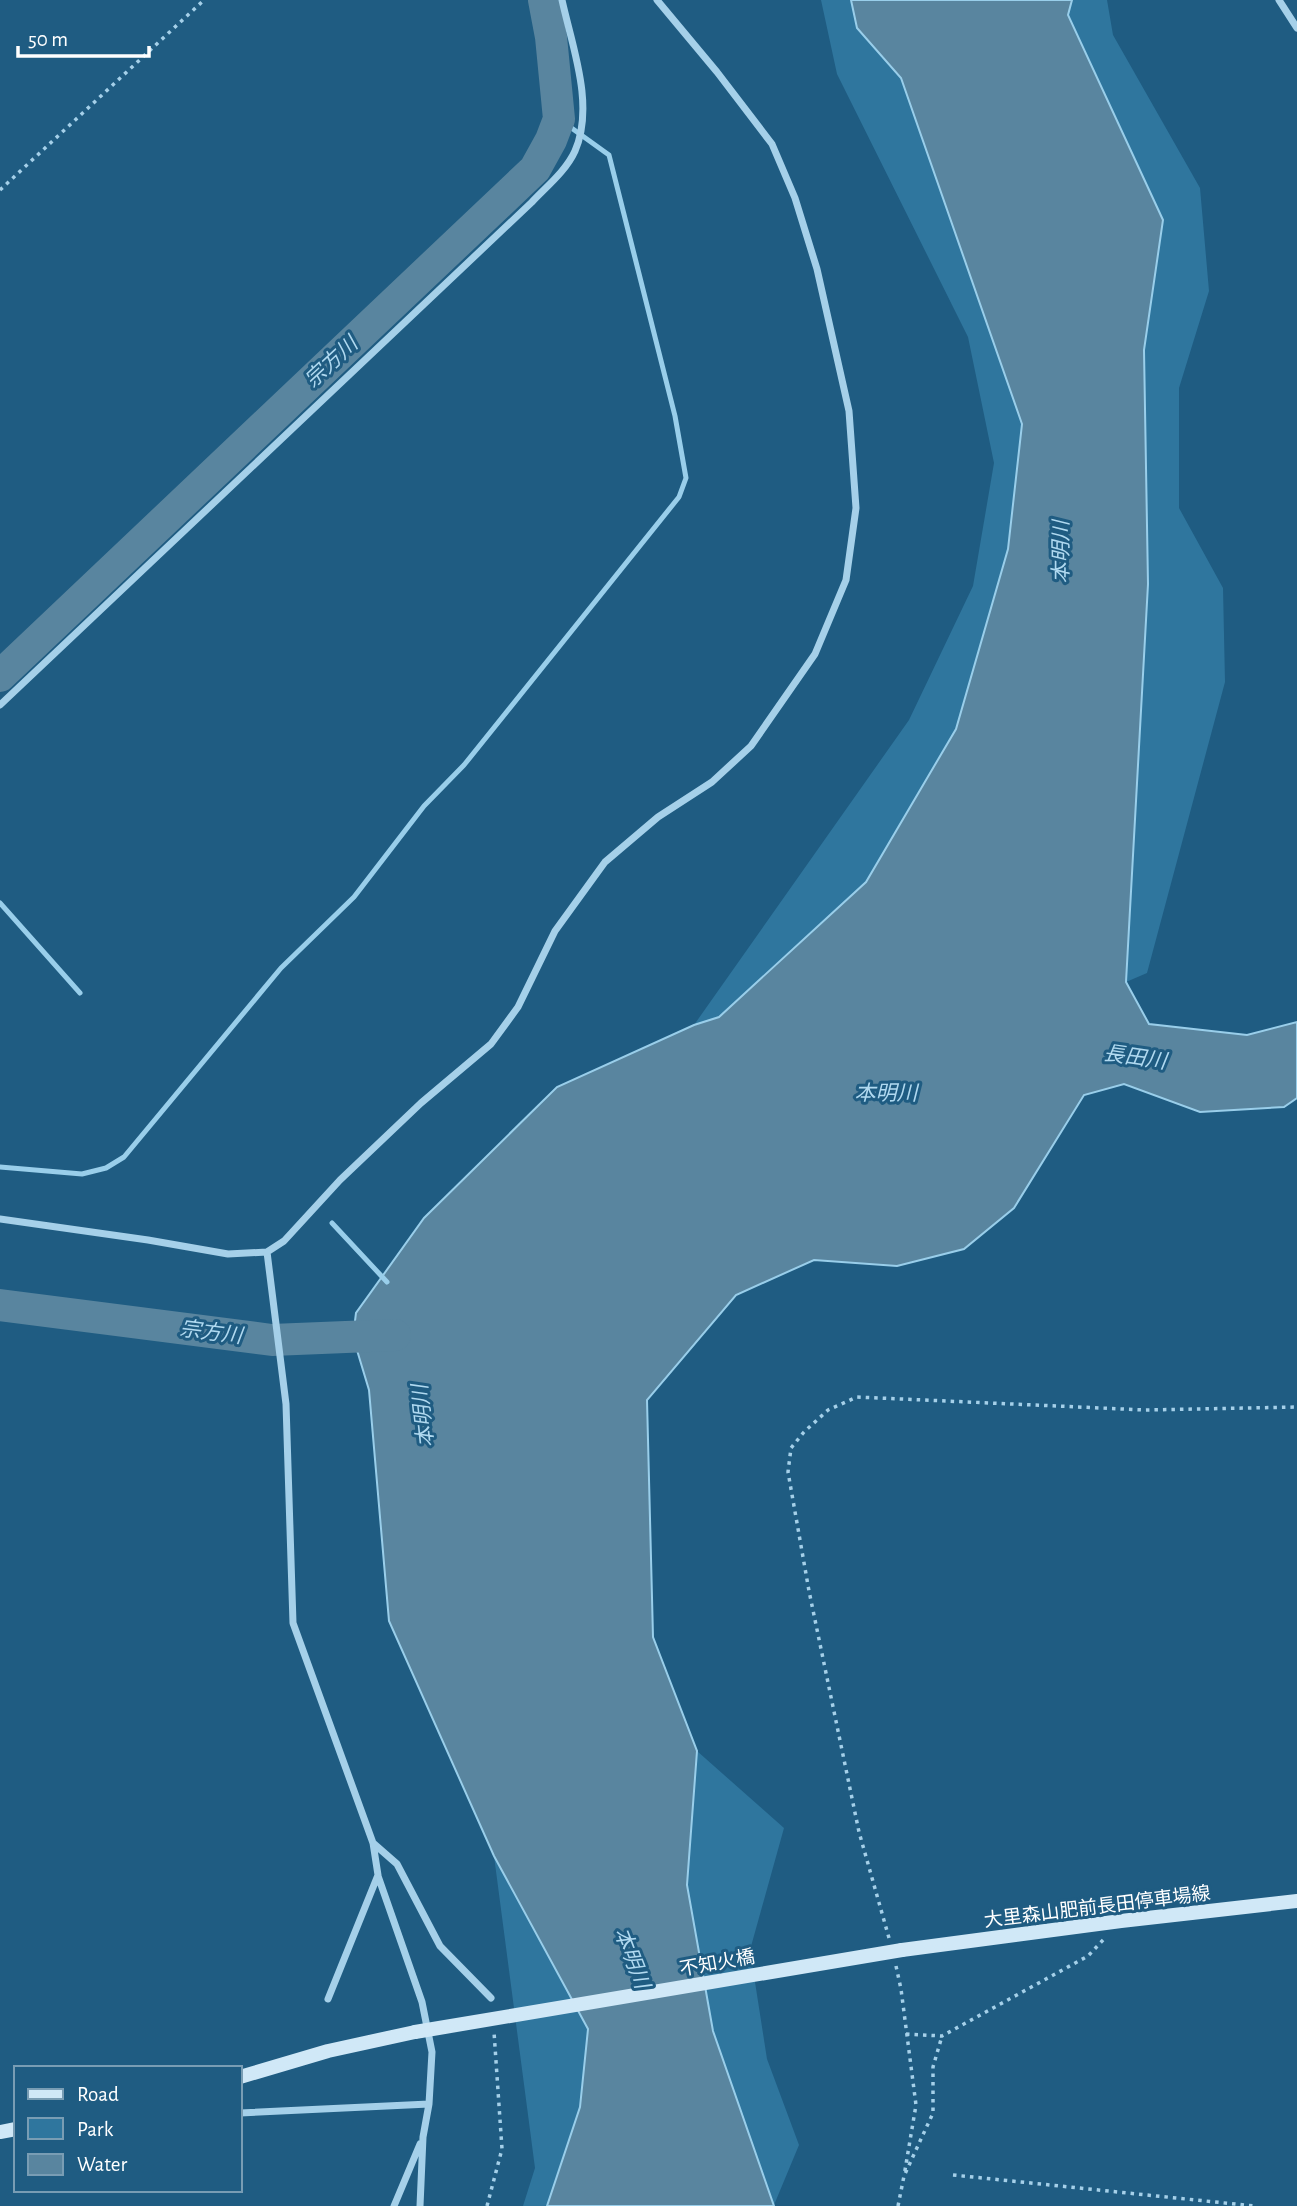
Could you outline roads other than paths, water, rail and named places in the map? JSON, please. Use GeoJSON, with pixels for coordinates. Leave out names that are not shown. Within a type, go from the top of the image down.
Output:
{"type":"FeatureCollection","features":[{"type":"Feature","properties":{"kind":"main road","name":"大里森山肥前長田停車場線"},"geometry":{"type":"LineString","coordinates":[[899,1957],[1121,1921],[1297,1901]]}},
{"type":"Feature","properties":{"kind":"main road","name":"不知火橋"},"geometry":{"type":"LineString","coordinates":[[242,2076],[328,2051],[415,2032],[899,1957]]}},
{"type":"Feature","properties":{"kind":"street"},"geometry":{"type":"LineString","coordinates":[[0,705],[532,202],[560,172],[574,152],[582,122],[580,87],[562,0]]}},
{"type":"Feature","properties":{"kind":"street"},"geometry":{"type":"LineString","coordinates":[[0,1220],[229,1254],[267,1252],[284,1241],[341,1180],[421,1103],[491,1044],[519,1007],[555,931],[605,862],[658,817],[712,782],[751,746],[815,654],[846,580],[856,508],[849,411],[817,269],[795,198],[772,144],[657,0]]}},
{"type":"Feature","properties":{"kind":"street"},"geometry":{"type":"LineString","coordinates":[[1279,0],[1297,29]]}},
{"type":"Feature","properties":{"kind":"street"},"geometry":{"type":"LineString","coordinates":[[267,1252],[286,1404],[293,1623],[373,1843],[378,1875],[422,2002],[432,2052],[429,2104],[423,2137],[420,2206]]}},
{"type":"Feature","properties":{"kind":"street"},"geometry":{"type":"LineString","coordinates":[[373,1843],[397,1864],[440,1946],[491,1998]]}},
{"type":"Feature","properties":{"kind":"street"},"geometry":{"type":"LineString","coordinates":[[328,1999],[378,1875]]}},
{"type":"Feature","properties":{"kind":"street"},"geometry":{"type":"LineString","coordinates":[[242,2113],[429,2104]]}},
{"type":"Feature","properties":{"kind":"street"},"geometry":{"type":"LineString","coordinates":[[394,2206],[423,2137]]}},
{"type":"Feature","properties":{"kind":"water","name":"本明川"},"geometry":{"type":"Polygon","coordinates":[[[851,0],[1072,0],[1068,15],[1163,220],[1144,350],[1148,584],[1126,982],[1149,1024],[1247,1035],[1297,1022],[1297,1098],[1284,1107],[1200,1112],[1124,1084],[1084,1095],[1014,1208],[964,1249],[897,1266],[814,1260],[736,1295],[647,1400],[653,1637],[697,1751],[687,1885],[713,2031],[774,2206],[547,2206],[580,2107],[588,2029],[494,1856],[389,1621],[369,1390],[353,1337],[356,1313],[424,1218],[557,1087],[694,1025],[719,1017],[866,882],[956,729],[1008,549],[1022,424],[901,78],[857,28],[851,0]]]}},
{"type":"Feature","properties":{"kind":"waterway","name":"宗方川"},"geometry":{"type":"LineString","coordinates":[[0,676],[535,169],[559,119],[551,37],[544,0]]}},
{"type":"Feature","properties":{"kind":"waterway"},"geometry":{"type":"LineString","coordinates":[[0,1167],[82,1174],[106,1168],[124,1157],[281,968],[354,897],[424,806],[464,765],[679,497],[686,478],[675,416],[609,155],[559,119]]}},
{"type":"Feature","properties":{"kind":"waterway"},"geometry":{"type":"LineString","coordinates":[[0,903],[80,993]]}},
{"type":"Feature","properties":{"kind":"waterway"},"geometry":{"type":"LineString","coordinates":[[332,1223],[387,1282]]}},
{"type":"Feature","properties":{"kind":"waterway","name":"宗方川"},"geometry":{"type":"LineString","coordinates":[[0,1305],[272,1340],[395,1335]]}},
{"type":"Feature","properties":{"kind":"water label","name":"長田川"},"geometry":{"type":"Point","coordinates":[1135,1057]}}]}
